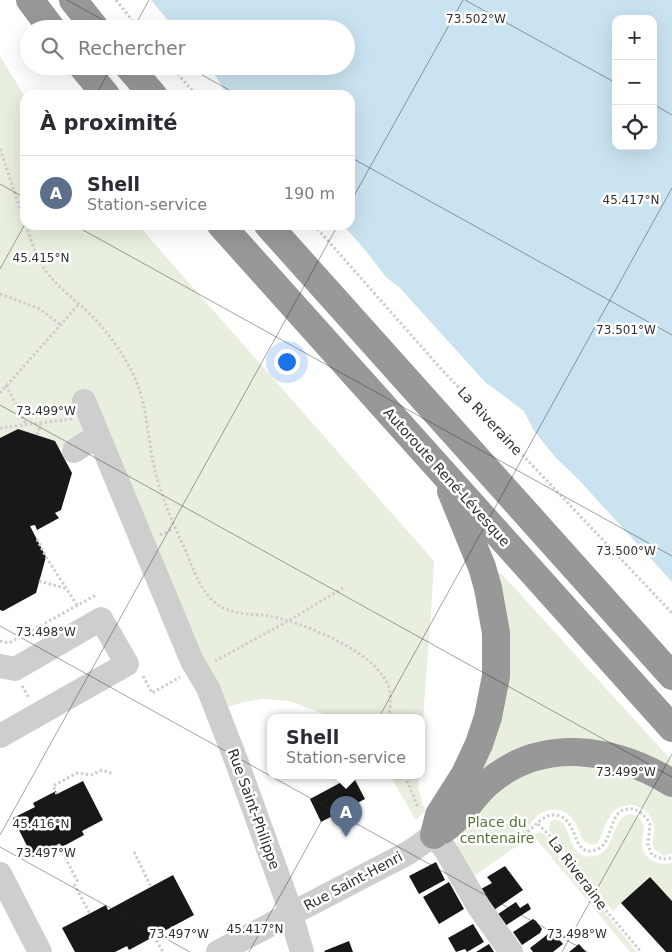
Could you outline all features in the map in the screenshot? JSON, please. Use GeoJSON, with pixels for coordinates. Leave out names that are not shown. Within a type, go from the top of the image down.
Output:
{"type":"FeatureCollection","features":[{"type":"Feature","properties":{"kind":"highway"},"geometry":{"type":"LineString","coordinates":[[30,0],[45,20]]}},
{"type":"Feature","properties":{"kind":"highway"},"geometry":{"type":"LineString","coordinates":[[73,0],[89,20]]}},
{"type":"Feature","properties":{"kind":"highway"},"geometry":{"type":"LineString","coordinates":[[89,75],[102,90]]}},
{"type":"Feature","properties":{"kind":"highway"},"geometry":{"type":"LineString","coordinates":[[135,75],[148,90]]}},
{"type":"Feature","properties":{"kind":"highway","name":"Autoroute René-Lévesque"},"geometry":{"type":"LineString","coordinates":[[225,230],[672,728]]}},
{"type":"Feature","properties":{"kind":"highway"},"geometry":{"type":"LineString","coordinates":[[272,230],[672,676]]}},
{"type":"Feature","properties":{"kind":"highway"},"geometry":{"type":"LineString","coordinates":[[444,473],[485,574],[495,622],[496,659],[494,688],[484,731],[465,774],[438,815],[446,840]]}},
{"type":"Feature","properties":{"kind":"highway"},"geometry":{"type":"LineString","coordinates":[[446,840],[454,823],[476,795],[496,776],[522,761],[545,754],[574,751],[602,754],[634,764],[672,783]]}},
{"type":"Feature","properties":{"kind":"street","name":"Rue Saint-Philippe"},"geometry":{"type":"LineString","coordinates":[[82,409],[99,438],[192,661],[211,695],[291,914],[302,952]]}},
{"type":"Feature","properties":{"kind":"street"},"geometry":{"type":"LineString","coordinates":[[74,451],[86,443],[99,438]]}},
{"type":"Feature","properties":{"kind":"street"},"geometry":{"type":"LineString","coordinates":[[0,666],[15,669],[101,619],[127,664],[0,736]]}},
{"type":"Feature","properties":{"kind":"street"},"geometry":{"type":"LineString","coordinates":[[446,840],[445,849],[479,906],[511,952]]}},
{"type":"Feature","properties":{"kind":"street","name":"Rue Saint-Henri"},"geometry":{"type":"LineString","coordinates":[[218,952],[408,853],[446,840]]}},
{"type":"Feature","properties":{"kind":"street"},"geometry":{"type":"LineString","coordinates":[[0,874],[40,952]]}},
{"type":"Feature","properties":{"kind":"path"},"geometry":{"type":"LineString","coordinates":[[116,0],[132,20]]}},
{"type":"Feature","properties":{"kind":"path"},"geometry":{"type":"LineString","coordinates":[[179,75],[192,90]]}},
{"type":"Feature","properties":{"kind":"path"},"geometry":{"type":"LineString","coordinates":[[0,149],[20,209]]}},
{"type":"Feature","properties":{"kind":"path"},"geometry":{"type":"LineString","coordinates":[[27,230],[44,268],[56,283],[111,338],[134,375],[143,403],[158,480],[175,528],[206,593],[220,606],[235,612],[288,621],[341,642],[382,675],[390,694],[389,714]]}},
{"type":"Feature","properties":{"kind":"path","name":"La Riveraine"},"geometry":{"type":"LineString","coordinates":[[318,230],[450,378],[672,613]]}},
{"type":"Feature","properties":{"kind":"path"},"geometry":{"type":"LineString","coordinates":[[0,294],[38,308],[60,324]]}},
{"type":"Feature","properties":{"kind":"path"},"geometry":{"type":"LineString","coordinates":[[0,393],[79,304]]}},
{"type":"Feature","properties":{"kind":"path"},"geometry":{"type":"LineString","coordinates":[[6,385],[26,424]]}},
{"type":"Feature","properties":{"kind":"path"},"geometry":{"type":"LineString","coordinates":[[0,428],[41,422],[82,409]]}},
{"type":"Feature","properties":{"kind":"path"},"geometry":{"type":"LineString","coordinates":[[37,435],[41,422]]}},
{"type":"Feature","properties":{"kind":"path"},"geometry":{"type":"LineString","coordinates":[[37,539],[46,557],[77,605]]}},
{"type":"Feature","properties":{"kind":"path"},"geometry":{"type":"LineString","coordinates":[[39,581],[67,589]]}},
{"type":"Feature","properties":{"kind":"path"},"geometry":{"type":"LineString","coordinates":[[139,669],[152,693],[288,621],[343,588]]}},
{"type":"Feature","properties":{"kind":"path"},"geometry":{"type":"LineString","coordinates":[[0,640],[9,643],[96,595]]}},
{"type":"Feature","properties":{"kind":"path"},"geometry":{"type":"LineString","coordinates":[[22,685],[30,701]]}},
{"type":"Feature","properties":{"kind":"path"},"geometry":{"type":"LineString","coordinates":[[57,794],[52,786],[77,773],[91,775],[102,770],[113,774]]}},
{"type":"Feature","properties":{"kind":"path"},"geometry":{"type":"LineString","coordinates":[[406,779],[419,808]]}},
{"type":"Feature","properties":{"kind":"path","name":"La Riveraine"},"geometry":{"type":"LineString","coordinates":[[641,952],[588,888],[550,836],[538,824],[547,815],[561,816],[572,826],[575,840],[579,846],[592,850],[604,844],[619,812],[634,809],[647,818],[650,824],[648,845],[652,855],[663,859],[672,858]]}},
{"type":"Feature","properties":{"kind":"path"},"geometry":{"type":"LineString","coordinates":[[335,815],[339,824]]}},
{"type":"Feature","properties":{"kind":"path"},"geometry":{"type":"LineString","coordinates":[[446,840],[466,845],[491,836],[521,835],[538,824]]}},
{"type":"Feature","properties":{"kind":"path"},"geometry":{"type":"LineString","coordinates":[[58,844],[90,914]]}},
{"type":"Feature","properties":{"kind":"path"},"geometry":{"type":"LineString","coordinates":[[134,852],[151,887]]}},
{"type":"Feature","properties":{"kind":"path"},"geometry":{"type":"LineString","coordinates":[[154,936],[163,952]]}},
{"type":"Feature","properties":{"kind":"green space"},"geometry":{"type":"Polygon","coordinates":[[[0,56],[21,90],[20,230],[142,230],[434,561],[423,714],[324,714],[289,701],[262,699],[222,709],[84,430],[81,435],[59,449],[55,441],[18,429],[0,438],[0,56]]]}},
{"type":"Feature","properties":{"kind":"green space"},"geometry":{"type":"Polygon","coordinates":[[[501,573],[672,761],[672,768],[612,747],[591,742],[571,739],[550,739],[530,744],[510,753],[481,778],[473,773],[496,574],[501,573]]]}},
{"type":"Feature","properties":{"kind":"green space","name":"Place du centenaire"},"geometry":{"type":"Polygon","coordinates":[[[553,765],[611,768],[672,797],[672,853],[664,856],[654,849],[654,826],[650,816],[642,808],[631,805],[619,807],[611,814],[598,843],[592,845],[582,839],[572,818],[558,810],[546,811],[536,818],[528,827],[533,835],[474,876],[461,855],[457,841],[471,818],[509,779],[553,765]]]}},
{"type":"Feature","properties":{"kind":"green space"},"geometry":{"type":"Polygon","coordinates":[[[392,779],[419,779],[418,788],[425,811],[416,820],[392,779]]]}},
{"type":"Feature","properties":{"kind":"green space"},"geometry":{"type":"Polygon","coordinates":[[[631,814],[638,817],[643,824],[642,844],[648,858],[657,863],[672,863],[672,901],[649,877],[613,911],[549,830],[550,822],[553,820],[560,821],[564,825],[573,846],[578,852],[585,856],[595,856],[607,848],[619,822],[631,814]]]}},
{"type":"Feature","properties":{"kind":"green space"},"geometry":{"type":"Polygon","coordinates":[[[539,832],[546,835],[565,864],[637,952],[630,952],[533,835],[539,832]]]}},
{"type":"Feature","properties":{"kind":"water"},"geometry":{"type":"Polygon","coordinates":[[[151,0],[672,0],[672,582],[578,479],[556,458],[534,431],[524,411],[485,382],[400,288],[386,277],[347,230],[355,230],[355,90],[224,90],[215,75],[355,75],[355,20],[168,20],[151,0]]]}},
{"type":"Feature","properties":{"kind":"building"},"geometry":{"type":"Polygon","coordinates":[[[18,429],[55,441],[72,473],[61,510],[55,513],[59,518],[37,530],[35,525],[30,526],[46,557],[36,593],[3,611],[0,610],[0,438],[18,429]]]}},
{"type":"Feature","properties":{"kind":"building"},"geometry":{"type":"Polygon","coordinates":[[[347,779],[355,779],[365,799],[321,822],[310,799],[347,779]]]}},
{"type":"Feature","properties":{"kind":"building"},"geometry":{"type":"Polygon","coordinates":[[[83,781],[103,820],[82,831],[84,835],[62,847],[60,844],[33,858],[13,818],[35,807],[33,803],[56,791],[57,794],[83,781]]]}},
{"type":"Feature","properties":{"kind":"building"},"geometry":{"type":"Polygon","coordinates":[[[436,862],[445,880],[419,894],[409,876],[436,862]]]}},
{"type":"Feature","properties":{"kind":"building"},"geometry":{"type":"Polygon","coordinates":[[[505,866],[523,890],[494,910],[481,889],[492,883],[487,877],[505,866]]]}},
{"type":"Feature","properties":{"kind":"building"},"geometry":{"type":"Polygon","coordinates":[[[173,875],[194,915],[129,950],[127,946],[115,952],[75,952],[62,928],[106,905],[108,910],[173,875]]]}},
{"type":"Feature","properties":{"kind":"building"},"geometry":{"type":"Polygon","coordinates":[[[650,877],[672,901],[672,952],[666,952],[621,903],[650,877]]]}},
{"type":"Feature","properties":{"kind":"building"},"geometry":{"type":"Polygon","coordinates":[[[449,882],[464,909],[439,924],[423,897],[449,882]]]}},
{"type":"Feature","properties":{"kind":"building"},"geometry":{"type":"Polygon","coordinates":[[[516,902],[520,908],[528,903],[531,909],[505,926],[498,914],[516,902]]]}},
{"type":"Feature","properties":{"kind":"building"},"geometry":{"type":"Polygon","coordinates":[[[533,919],[542,929],[540,933],[522,945],[513,932],[533,919]]]}},
{"type":"Feature","properties":{"kind":"building"},"geometry":{"type":"Polygon","coordinates":[[[473,924],[484,942],[467,952],[465,949],[456,952],[448,938],[473,924]]]}},
{"type":"Feature","properties":{"kind":"building"},"geometry":{"type":"Polygon","coordinates":[[[552,931],[563,944],[553,952],[533,952],[530,948],[552,931]]]}},
{"type":"Feature","properties":{"kind":"building"},"geometry":{"type":"Polygon","coordinates":[[[349,941],[353,952],[324,951],[349,941]]]}},
{"type":"Feature","properties":{"kind":"building"},"geometry":{"type":"Polygon","coordinates":[[[489,944],[494,952],[476,952],[489,944]]]}},
{"type":"Feature","properties":{"kind":"building"},"geometry":{"type":"Polygon","coordinates":[[[579,944],[586,952],[569,952],[579,944]]]}},
{"type":"Feature","properties":{"kind":"place","name":"Shell"},"geometry":{"type":"Point","coordinates":[346,837]}}]}
